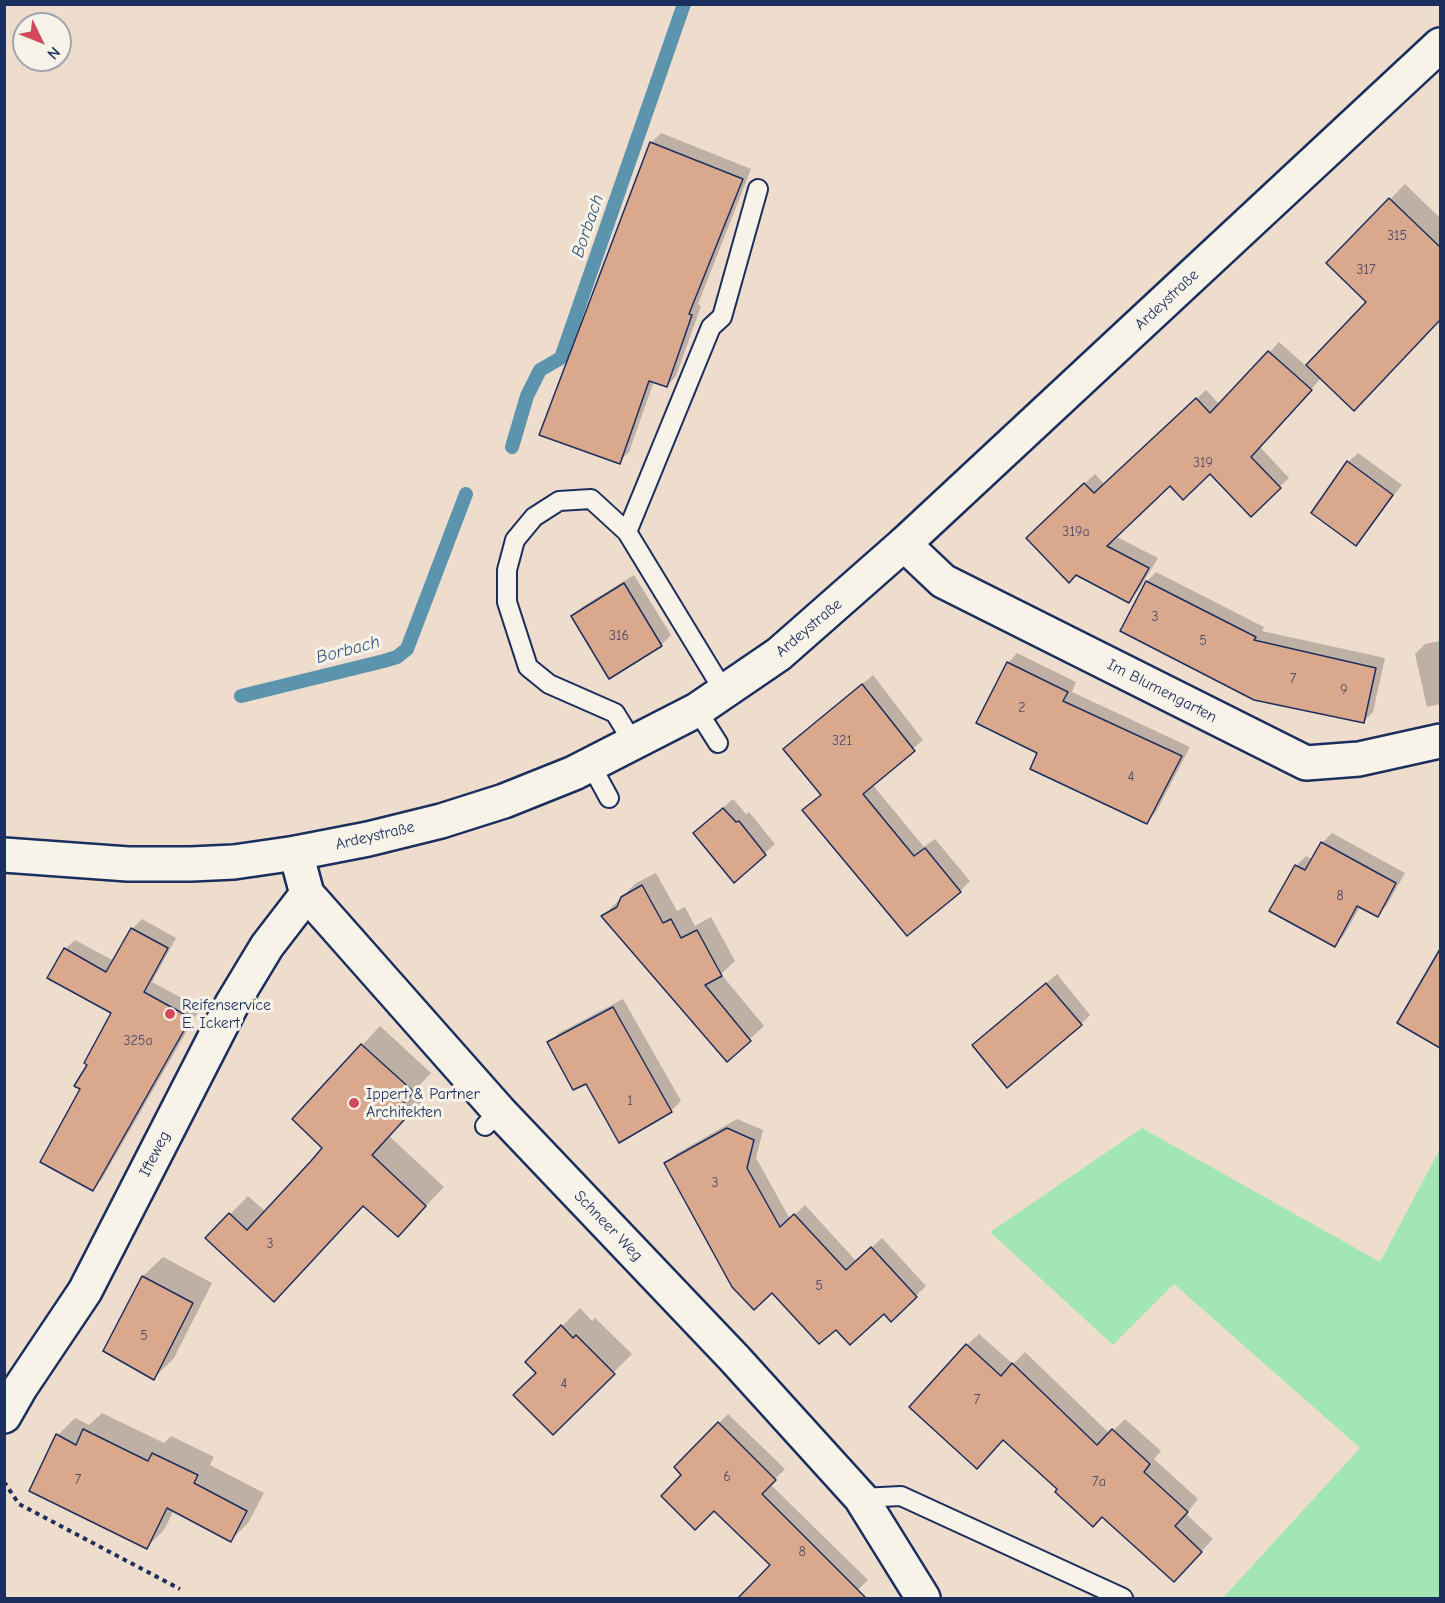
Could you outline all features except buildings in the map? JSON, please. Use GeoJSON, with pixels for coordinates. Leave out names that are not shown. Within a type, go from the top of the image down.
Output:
{"type":"FeatureCollection","features":[{"type":"Feature","properties":{"kind":"street","name":"Ardeystraße"},"geometry":{"type":"LineString","coordinates":[[4,855],[138,864],[234,862],[296,853],[441,821],[504,801],[591,765],[697,710],[779,654],[904,544],[1440,45]]}},
{"type":"Feature","properties":{"kind":"street","name":"Im Blumengarten"},"geometry":{"type":"LineString","coordinates":[[904,544],[943,581],[1306,763],[1359,759],[1440,741]]}},
{"type":"Feature","properties":{"kind":"street","name":"Schneer Weg"},"geometry":{"type":"LineString","coordinates":[[296,853],[307,894],[492,1119],[734,1358],[861,1498],[923,1599]]}},
{"type":"Feature","properties":{"kind":"street","name":"Ifteweg"},"geometry":{"type":"LineString","coordinates":[[4,1416],[84,1291],[239,1009],[267,946],[307,894]]}},
{"type":"Feature","properties":{"kind":"lane"},"geometry":{"type":"LineString","coordinates":[[627,532],[711,327],[722,317],[758,189]]}},
{"type":"Feature","properties":{"kind":"lane"},"geometry":{"type":"LineString","coordinates":[[634,744],[615,713],[549,684],[528,667],[507,602],[507,570],[515,540],[534,516],[559,501],[591,498],[627,532],[725,693]]}},
{"type":"Feature","properties":{"kind":"lane"},"geometry":{"type":"LineString","coordinates":[[697,710],[718,742]]}},
{"type":"Feature","properties":{"kind":"lane"},"geometry":{"type":"LineString","coordinates":[[591,765],[609,798]]}},
{"type":"Feature","properties":{"kind":"lane"},"geometry":{"type":"LineString","coordinates":[[861,1498],[901,1496],[1123,1599]]}},
{"type":"Feature","properties":{"kind":"path"},"geometry":{"type":"LineString","coordinates":[[4,1482],[19,1504],[180,1589]]}},
{"type":"Feature","properties":{"kind":"green space"},"geometry":{"type":"Polygon","coordinates":[[[1142,1128],[1380,1262],[1440,1149],[1440,1598],[1223,1598],[1360,1448],[1174,1284],[1113,1345],[990,1232],[1142,1128]]]}},
{"type":"Feature","properties":{"kind":"waterway","name":"Borbach"},"geometry":{"type":"LineString","coordinates":[[512,447],[527,396],[540,370],[561,358],[684,4]]}},
{"type":"Feature","properties":{"kind":"waterway","name":"Borbach"},"geometry":{"type":"LineString","coordinates":[[241,696],[384,661],[397,657],[407,649],[466,494]]}},
{"type":"Feature","properties":{"kind":"place","name":"Reifenservice E. Ickert"},"geometry":{"type":"Point","coordinates":[170,1014]}},
{"type":"Feature","properties":{"kind":"place","name":"Ippert & Partner Architekten"},"geometry":{"type":"Point","coordinates":[354,1103]}}]}
